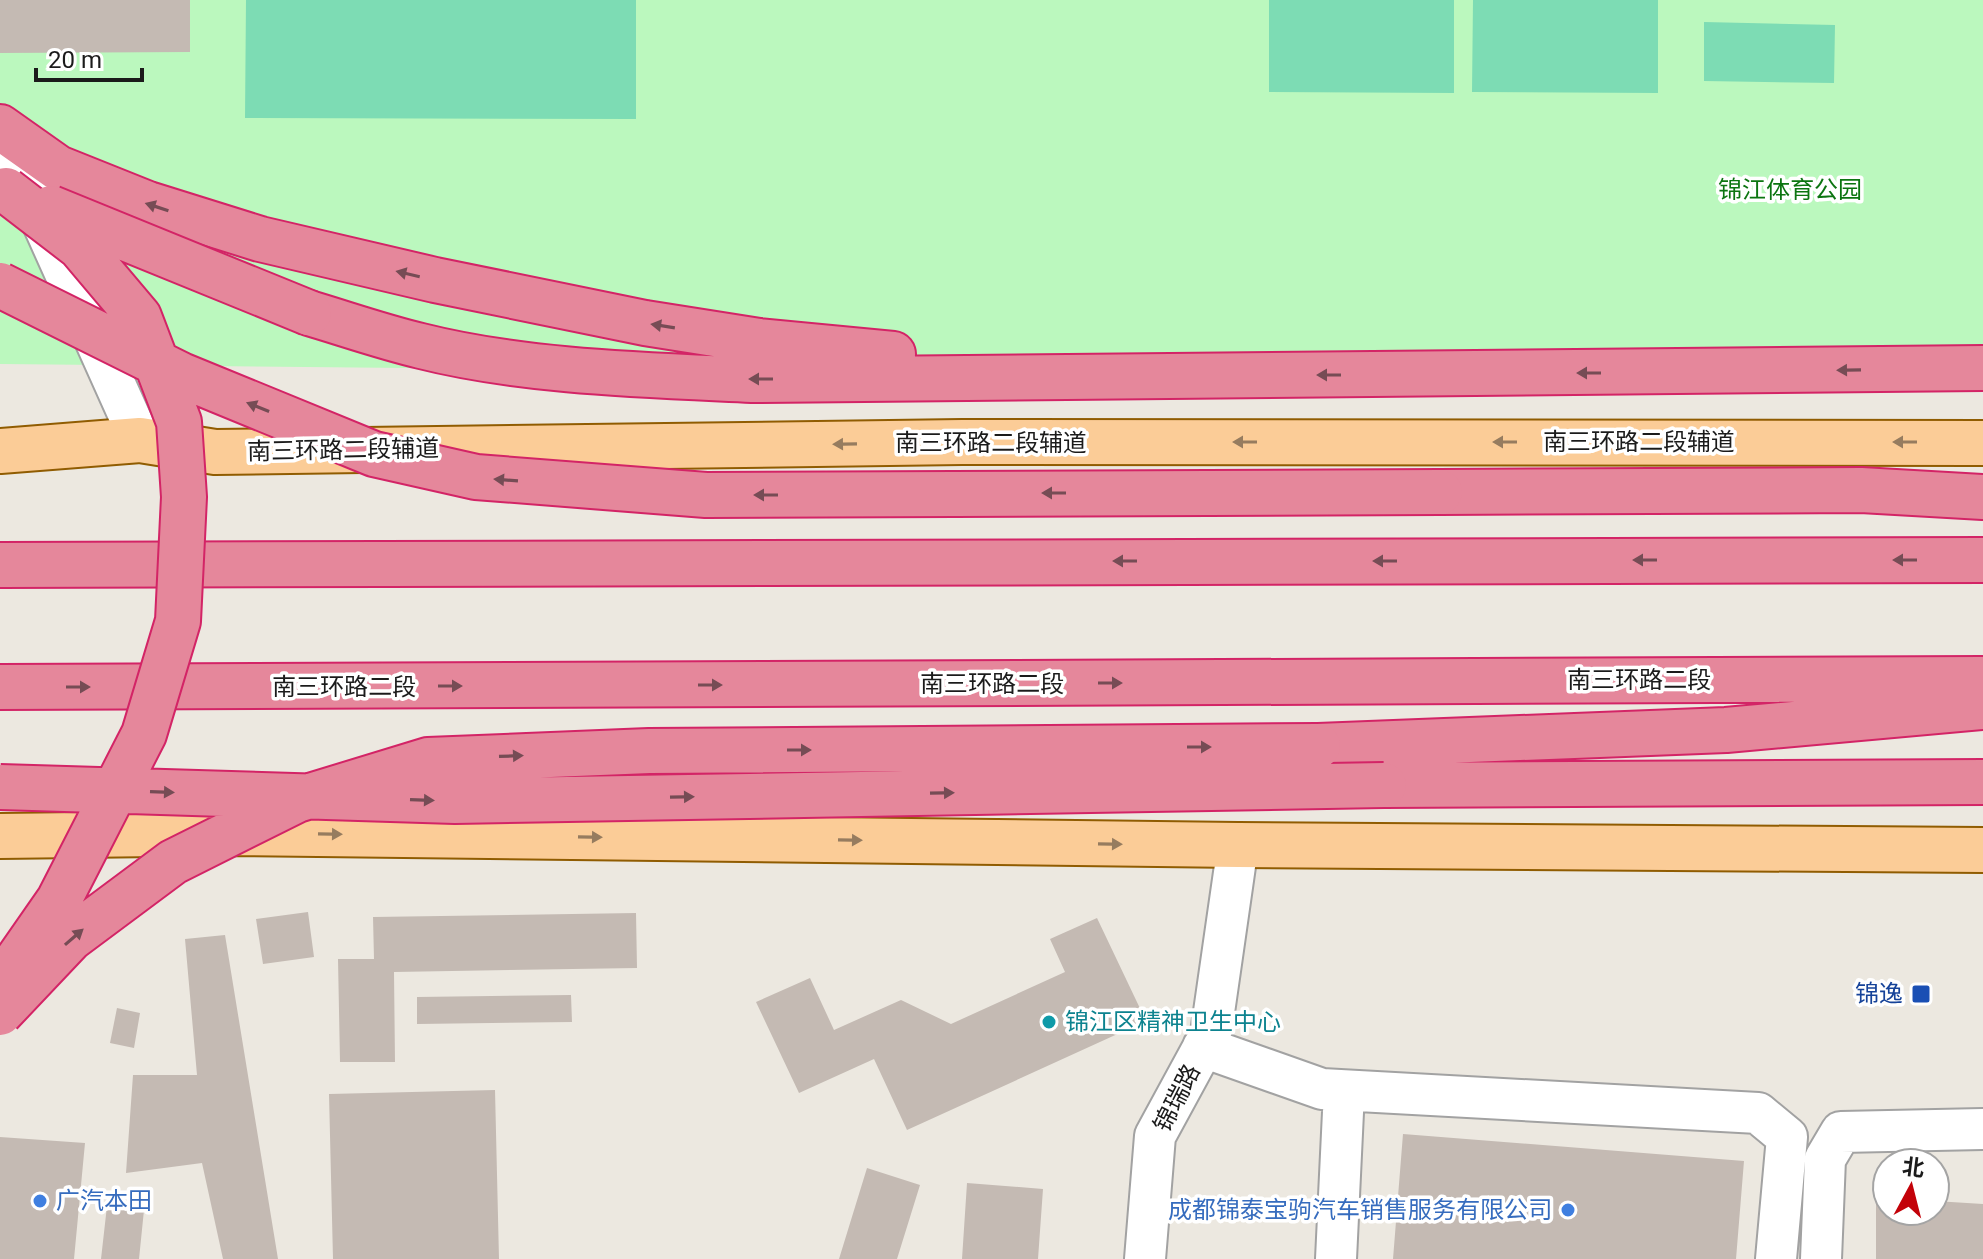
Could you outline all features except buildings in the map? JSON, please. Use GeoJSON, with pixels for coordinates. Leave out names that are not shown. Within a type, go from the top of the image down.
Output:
{"type":"FeatureCollection","features":[{"type":"Feature","properties":{"kind":"highway"},"geometry":{"type":"LineString","coordinates":[[0,128],[58,168],[148,204],[260,239],[435,280],[645,323],[759,341],[1130,376]]}},
{"type":"Feature","properties":{"kind":"highway"},"geometry":{"type":"LineString","coordinates":[[3,188],[309,313],[423,347],[519,363],[661,376],[752,380],[1983,368]]}},
{"type":"Feature","properties":{"kind":"highway"},"geometry":{"type":"LineString","coordinates":[[0,985],[59,900],[144,734],[178,621],[184,497],[179,422],[139,317],[80,247],[3,188]]}},
{"type":"Feature","properties":{"kind":"highway"},"geometry":{"type":"LineString","coordinates":[[0,285],[181,375],[374,454],[476,477],[706,495],[1861,490],[1983,497]]}},
{"type":"Feature","properties":{"kind":"highway"},"geometry":{"type":"LineString","coordinates":[[0,565],[1983,560]]}},
{"type":"Feature","properties":{"kind":"highway","name":"南三环路二段"},"geometry":{"type":"LineString","coordinates":[[0,687],[1983,679]]}},
{"type":"Feature","properties":{"kind":"highway"},"geometry":{"type":"LineString","coordinates":[[0,1013],[71,938],[173,862],[297,800],[428,760],[649,751],[1318,746],[1726,730],[1983,707]]}},
{"type":"Feature","properties":{"kind":"highway"},"geometry":{"type":"LineString","coordinates":[[0,775],[57,788]]}},
{"type":"Feature","properties":{"kind":"highway"},"geometry":{"type":"LineString","coordinates":[[0,787],[455,801],[1369,785],[1983,782]]}},
{"type":"Feature","properties":{"kind":"main road","name":"南三环路二段辅道"},"geometry":{"type":"LineString","coordinates":[[0,451],[140,440],[215,452],[962,442],[1983,443]]}},
{"type":"Feature","properties":{"kind":"main road"},"geometry":{"type":"LineString","coordinates":[[0,836],[237,833],[1983,850]]}},
{"type":"Feature","properties":{"kind":"street"},"geometry":{"type":"LineString","coordinates":[[0,128],[140,440]]}},
{"type":"Feature","properties":{"kind":"street","name":"锦瑞路"},"geometry":{"type":"LineString","coordinates":[[1145,1259],[1155,1136],[1211,1033],[1238,845]]}},
{"type":"Feature","properties":{"kind":"street"},"geometry":{"type":"LineString","coordinates":[[1203,1047],[1322,1089],[1758,1113],[1787,1137],[1776,1259]]}},
{"type":"Feature","properties":{"kind":"street"},"geometry":{"type":"LineString","coordinates":[[1336,1259],[1344,1091]]}},
{"type":"Feature","properties":{"kind":"street"},"geometry":{"type":"LineString","coordinates":[[1821,1259],[1825,1159],[1841,1132],[1983,1129]]}},
{"type":"Feature","properties":{"kind":"green space","name":"锦江体育公园"},"geometry":{"type":"Polygon","coordinates":[[[0,0],[1983,0],[1983,383],[0,364],[0,0]]]}},
{"type":"Feature","properties":{"kind":"green space"},"geometry":{"type":"Polygon","coordinates":[[[246,0],[636,0],[636,119],[245,118],[246,0]]]}},
{"type":"Feature","properties":{"kind":"green space"},"geometry":{"type":"Polygon","coordinates":[[[1269,0],[1454,0],[1454,93],[1269,92],[1269,0]]]}},
{"type":"Feature","properties":{"kind":"green space"},"geometry":{"type":"Polygon","coordinates":[[[1473,0],[1658,0],[1658,93],[1472,92],[1473,0]]]}},
{"type":"Feature","properties":{"kind":"green space"},"geometry":{"type":"Polygon","coordinates":[[[1704,22],[1835,25],[1834,83],[1704,81],[1704,22]]]}},
{"type":"Feature","properties":{"kind":"place","name":"锦逸"},"geometry":{"type":"Point","coordinates":[1921,994]}},
{"type":"Feature","properties":{"kind":"place","name":"锦江区精神卫生中心"},"geometry":{"type":"Point","coordinates":[1049,1022]}},
{"type":"Feature","properties":{"kind":"place","name":"广汽本田"},"geometry":{"type":"Point","coordinates":[40,1201]}},
{"type":"Feature","properties":{"kind":"place","name":"成都锦泰宝驹汽车销售服务有限公司"},"geometry":{"type":"Point","coordinates":[1568,1210]}}]}
